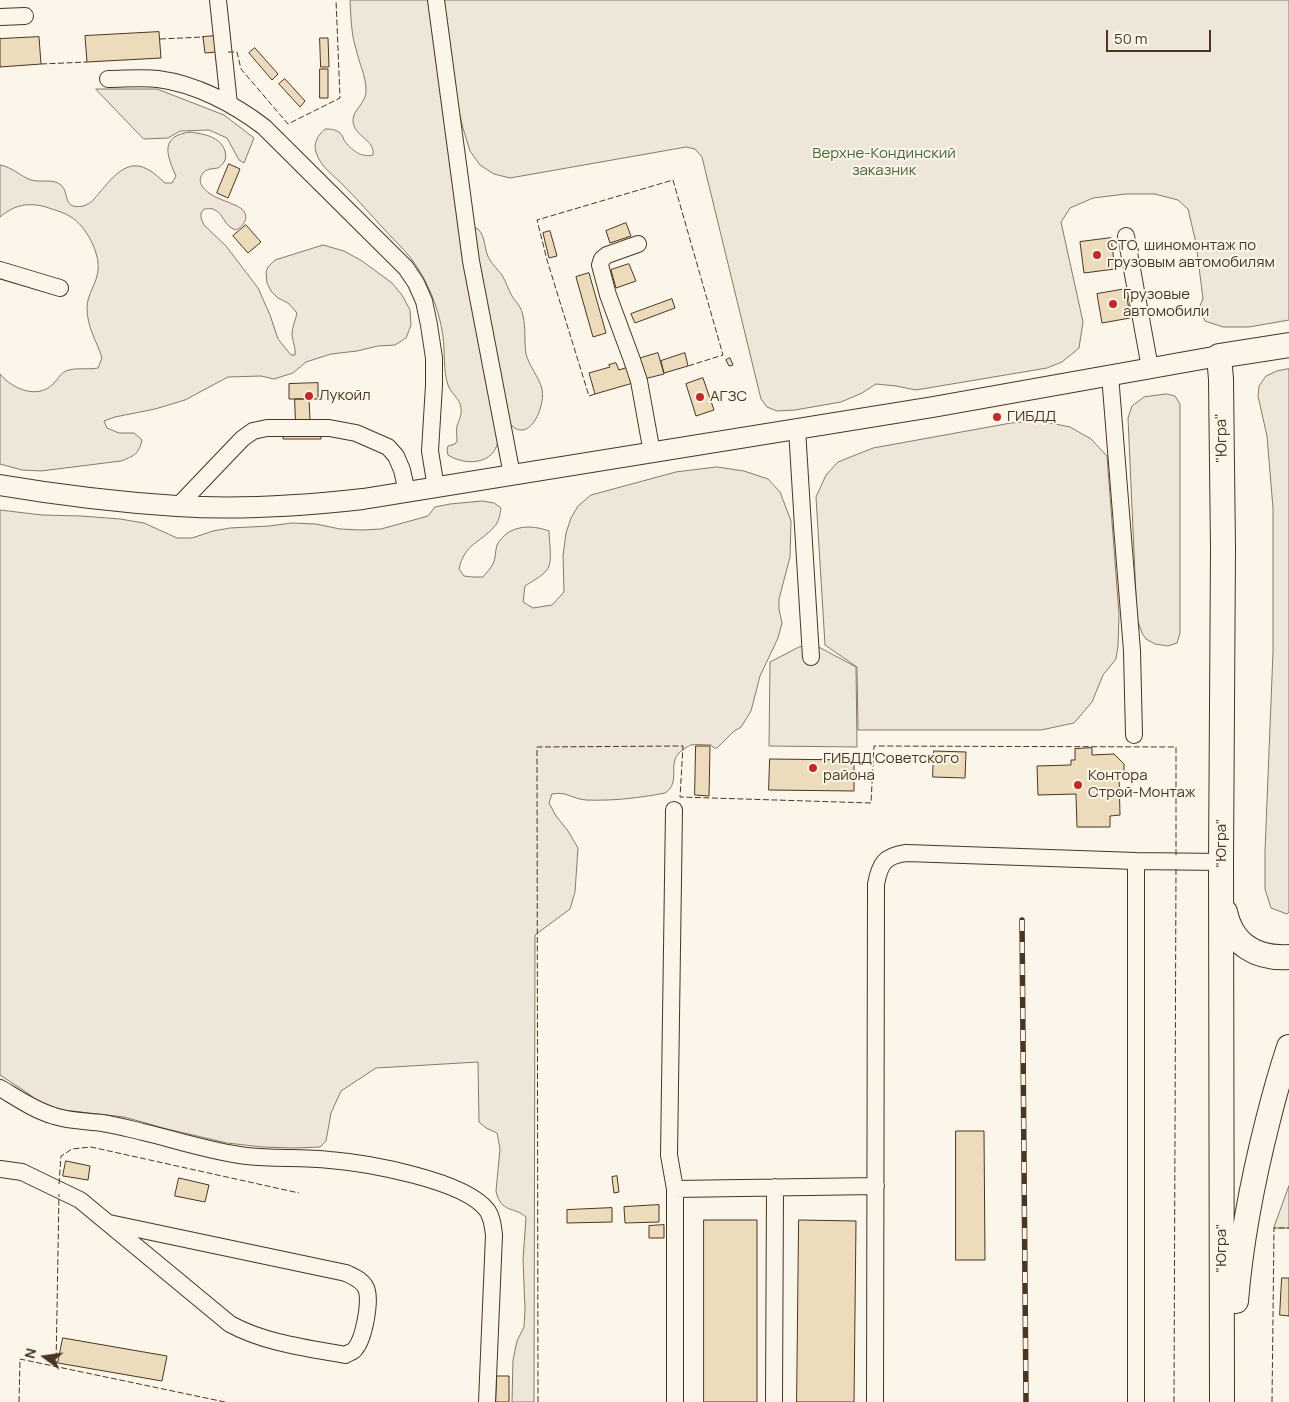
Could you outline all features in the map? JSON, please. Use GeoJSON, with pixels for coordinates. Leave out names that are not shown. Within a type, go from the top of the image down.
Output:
{"type":"FeatureCollection","features":[{"type":"Feature","properties":{"kind":"highway"},"geometry":{"type":"LineString","coordinates":[[1219,356],[1289,345]]}},
{"type":"Feature","properties":{"kind":"highway","name":"\"Югра\""},"geometry":{"type":"LineString","coordinates":[[1219,356],[1221,379],[1223,549],[1221,862],[1222,1402]]}},
{"type":"Feature","properties":{"kind":"highway"},"geometry":{"type":"LineString","coordinates":[[1222,893],[1228,925],[1238,940],[1254,951],[1266,956],[1289,957]]}},
{"type":"Feature","properties":{"kind":"highway","name":"\"Югра\""},"geometry":{"type":"LineString","coordinates":[[1228,1402],[1238,1279],[1247,1215],[1258,1157],[1289,1047]]}},
{"type":"Feature","properties":{"kind":"main road"},"geometry":{"type":"LineString","coordinates":[[0,485],[75,496],[178,506],[273,507],[363,499],[797,430],[1219,356]]}},
{"type":"Feature","properties":{"kind":"lane"},"geometry":{"type":"LineString","coordinates":[[218,0],[229,104]]}},
{"type":"Feature","properties":{"kind":"lane"},"geometry":{"type":"LineString","coordinates":[[436,0],[471,262],[512,475]]}},
{"type":"Feature","properties":{"kind":"lane"},"geometry":{"type":"LineString","coordinates":[[0,18],[25,16]]}},
{"type":"Feature","properties":{"kind":"lane"},"geometry":{"type":"LineString","coordinates":[[108,79],[173,81],[229,104],[250,116],[264,127],[406,268],[416,283],[424,301],[434,358],[430,451],[436,488]]}},
{"type":"Feature","properties":{"kind":"lane"},"geometry":{"type":"LineString","coordinates":[[1126,236],[1150,368]]}},
{"type":"Feature","properties":{"kind":"lane"},"geometry":{"type":"LineString","coordinates":[[638,244],[607,255],[602,259],[600,265],[608,295],[638,381],[652,453]]}},
{"type":"Feature","properties":{"kind":"lane"},"geometry":{"type":"LineString","coordinates":[[0,270],[60,288]]}},
{"type":"Feature","properties":{"kind":"lane"},"geometry":{"type":"LineString","coordinates":[[1110,375],[1132,651],[1134,735]]}},
{"type":"Feature","properties":{"kind":"lane"},"geometry":{"type":"LineString","coordinates":[[178,506],[242,438],[253,431],[267,428],[329,428],[356,433],[376,440],[388,446],[396,456],[402,470],[407,492]]}},
{"type":"Feature","properties":{"kind":"lane"},"geometry":{"type":"LineString","coordinates":[[797,430],[811,657]]}},
{"type":"Feature","properties":{"kind":"lane"},"geometry":{"type":"LineString","coordinates":[[674,810],[670,1155],[675,1188],[675,1402]]}},
{"type":"Feature","properties":{"kind":"lane"},"geometry":{"type":"LineString","coordinates":[[875,1402],[876,884],[879,868],[884,861],[895,854],[906,853],[1221,862]]}},
{"type":"Feature","properties":{"kind":"lane"},"geometry":{"type":"LineString","coordinates":[[1136,861],[1136,1402]]}},
{"type":"Feature","properties":{"kind":"lane"},"geometry":{"type":"LineString","coordinates":[[0,1088],[41,1111],[55,1116],[105,1123],[222,1152],[247,1156],[329,1160],[394,1170],[446,1185],[478,1201],[487,1210],[493,1222],[494,1235],[487,1402]]}},
{"type":"Feature","properties":{"kind":"lane"},"geometry":{"type":"LineString","coordinates":[[0,1169],[22,1172],[80,1200],[230,1324],[246,1333],[282,1343],[345,1355],[354,1350],[361,1339],[367,1308],[367,1290],[359,1279],[346,1273],[110,1224]]}},
{"type":"Feature","properties":{"kind":"lane"},"geometry":{"type":"LineString","coordinates":[[675,1188],[876,1186]]}},
{"type":"Feature","properties":{"kind":"lane"},"geometry":{"type":"LineString","coordinates":[[774,1402],[775,1187]]}},
{"type":"Feature","properties":{"kind":"green space"},"geometry":{"type":"Polygon","coordinates":[[[350,0],[430,0],[498,440],[496,448],[485,459],[470,462],[455,459],[448,455],[448,446],[455,444],[457,441],[457,428],[461,408],[446,379],[441,325],[427,284],[407,253],[324,167],[316,152],[315,145],[318,137],[325,129],[329,129],[340,133],[353,150],[364,155],[373,155],[371,145],[357,131],[353,121],[355,113],[366,95],[366,85],[353,37],[350,0]]]}},
{"type":"Feature","properties":{"kind":"green space","name":"Верхне-Кондинский заказник"},"geometry":{"type":"Polygon","coordinates":[[[444,0],[1289,0],[1289,320],[1249,327],[1223,327],[1205,321],[1199,308],[1203,299],[1196,243],[1188,209],[1178,200],[1155,194],[1126,194],[1093,198],[1070,208],[1061,222],[1083,322],[1079,348],[1062,362],[1047,368],[916,390],[876,384],[862,393],[841,402],[795,410],[777,411],[767,407],[761,399],[702,157],[695,149],[686,147],[510,178],[494,174],[480,165],[470,151],[463,128],[451,78],[444,0]]]}},
{"type":"Feature","properties":{"kind":"green space"},"geometry":{"type":"Polygon","coordinates":[[[190,132],[215,139],[223,146],[226,155],[221,166],[205,171],[200,181],[202,186],[214,196],[242,209],[246,215],[244,224],[236,230],[229,226],[217,211],[204,209],[201,213],[201,218],[204,225],[226,246],[258,288],[278,339],[291,355],[295,355],[292,334],[297,313],[288,303],[278,298],[271,291],[267,283],[266,272],[275,260],[323,245],[344,251],[362,261],[392,283],[402,295],[410,310],[411,325],[406,338],[395,345],[331,354],[306,362],[293,373],[274,379],[261,376],[228,377],[185,400],[104,421],[107,428],[119,433],[134,433],[142,440],[135,454],[121,461],[41,471],[22,470],[0,464],[0,374],[18,388],[32,392],[39,391],[52,385],[66,371],[98,368],[102,358],[87,314],[87,302],[98,270],[97,256],[91,240],[77,221],[62,212],[46,207],[27,205],[16,207],[0,217],[0,165],[31,180],[58,183],[64,188],[69,203],[72,206],[83,206],[93,200],[120,171],[133,166],[147,169],[165,183],[172,183],[176,176],[168,153],[168,147],[174,137],[190,132]]]}},
{"type":"Feature","properties":{"kind":"green space"},"geometry":{"type":"Polygon","coordinates":[[[474,227],[481,233],[488,256],[502,275],[512,296],[519,305],[523,316],[526,354],[542,389],[541,406],[538,415],[528,428],[521,430],[514,428],[507,420],[471,229],[474,227]]]}},
{"type":"Feature","properties":{"kind":"green space"},"geometry":{"type":"Polygon","coordinates":[[[1289,369],[1289,912],[1287,914],[1271,908],[1265,889],[1273,652],[1273,508],[1267,436],[1258,396],[1259,386],[1266,376],[1277,371],[1289,369]]]}},
{"type":"Feature","properties":{"kind":"green space"},"geometry":{"type":"Polygon","coordinates":[[[1167,394],[1175,396],[1180,404],[1180,633],[1177,643],[1168,646],[1155,644],[1146,639],[1137,619],[1128,418],[1132,406],[1144,397],[1167,394]]]}},
{"type":"Feature","properties":{"kind":"green space"},"geometry":{"type":"Polygon","coordinates":[[[1041,421],[1070,427],[1091,439],[1107,456],[1119,614],[1118,646],[1116,659],[1103,675],[1092,702],[1074,723],[1041,730],[858,730],[857,667],[825,645],[816,497],[826,475],[838,462],[873,448],[1011,423],[1041,421]]]}},
{"type":"Feature","properties":{"kind":"green space"},"geometry":{"type":"Polygon","coordinates":[[[717,467],[744,471],[768,479],[780,492],[791,521],[790,557],[779,599],[782,623],[778,638],[760,676],[751,711],[741,727],[733,732],[717,748],[711,745],[691,745],[678,754],[675,759],[673,783],[665,793],[626,799],[596,800],[581,799],[566,794],[552,794],[549,803],[578,848],[575,892],[570,909],[535,935],[534,1402],[512,1402],[513,1360],[517,1341],[524,1327],[523,1260],[526,1217],[505,1206],[498,1198],[496,1191],[500,1149],[497,1133],[479,1122],[478,1062],[376,1068],[341,1091],[331,1113],[326,1141],[320,1147],[294,1148],[227,1143],[124,1117],[63,1110],[38,1102],[0,1075],[0,510],[42,515],[120,519],[144,523],[177,538],[192,538],[230,528],[292,523],[316,524],[340,529],[381,529],[428,516],[435,507],[482,501],[494,503],[501,508],[497,523],[469,549],[459,569],[464,576],[483,577],[493,564],[497,545],[507,533],[527,527],[549,531],[549,566],[542,575],[525,586],[523,602],[533,608],[552,605],[564,592],[563,556],[566,533],[571,518],[578,506],[591,495],[676,472],[717,467]]]}},
{"type":"Feature","properties":{"kind":"green space"},"geometry":{"type":"Polygon","coordinates":[[[1289,1186],[1289,1228],[1274,1228],[1289,1186]]]}},
{"type":"Feature","properties":{"kind":"shaded area"},"geometry":{"type":"Polygon","coordinates":[[[96,89],[157,89],[224,115],[254,138],[244,163],[239,160],[227,138],[209,130],[180,131],[168,138],[144,139],[96,89]]]}},
{"type":"Feature","properties":{"kind":"shaded area"},"geometry":{"type":"Polygon","coordinates":[[[817,646],[856,667],[857,747],[769,746],[770,662],[799,647],[817,646]]]}},
{"type":"Feature","properties":{"kind":"building"},"geometry":{"type":"Polygon","coordinates":[[[159,32],[161,58],[87,62],[85,36],[159,32]]]}},
{"type":"Feature","properties":{"kind":"building"},"geometry":{"type":"Polygon","coordinates":[[[215,36],[216,52],[205,53],[203,37],[215,36]]]}},
{"type":"Feature","properties":{"kind":"building"},"geometry":{"type":"Polygon","coordinates":[[[39,37],[41,64],[0,67],[0,39],[39,37]]]}},
{"type":"Feature","properties":{"kind":"building"},"geometry":{"type":"Polygon","coordinates":[[[320,38],[328,38],[329,67],[321,67],[320,38]]]}},
{"type":"Feature","properties":{"kind":"building"},"geometry":{"type":"Polygon","coordinates":[[[255,48],[278,74],[272,80],[249,53],[255,48]]]}},
{"type":"Feature","properties":{"kind":"building"},"geometry":{"type":"Polygon","coordinates":[[[320,69],[328,69],[328,98],[320,98],[320,69]]]}},
{"type":"Feature","properties":{"kind":"building"},"geometry":{"type":"Polygon","coordinates":[[[285,79],[305,101],[300,107],[279,84],[285,79]]]}},
{"type":"Feature","properties":{"kind":"building"},"geometry":{"type":"Polygon","coordinates":[[[229,164],[240,169],[228,198],[217,193],[229,164]]]}},
{"type":"Feature","properties":{"kind":"building"},"geometry":{"type":"Polygon","coordinates":[[[626,223],[631,236],[610,243],[606,231],[626,223]]]}},
{"type":"Feature","properties":{"kind":"building"},"geometry":{"type":"Polygon","coordinates":[[[246,225],[261,242],[248,253],[233,236],[246,225]]]}},
{"type":"Feature","properties":{"kind":"building"},"geometry":{"type":"Polygon","coordinates":[[[550,231],[557,256],[549,258],[543,233],[550,231]]]}},
{"type":"Feature","properties":{"kind":"building","name":"СТО, шиномонтаж по грузовым автомобилям"},"geometry":{"type":"Polygon","coordinates":[[[1111,238],[1115,269],[1084,273],[1080,242],[1111,238]]]}},
{"type":"Feature","properties":{"kind":"building"},"geometry":{"type":"Polygon","coordinates":[[[629,264],[636,281],[616,288],[611,270],[629,264]]]}},
{"type":"Feature","properties":{"kind":"building"},"geometry":{"type":"Polygon","coordinates":[[[589,273],[606,333],[593,337],[576,277],[589,273]]]}},
{"type":"Feature","properties":{"kind":"building","name":"Грузовые автомобили"},"geometry":{"type":"Polygon","coordinates":[[[1126,289],[1130,318],[1102,323],[1097,294],[1126,289]]]}},
{"type":"Feature","properties":{"kind":"building"},"geometry":{"type":"Polygon","coordinates":[[[672,299],[675,308],[635,323],[631,314],[672,299]]]}},
{"type":"Feature","properties":{"kind":"building"},"geometry":{"type":"Polygon","coordinates":[[[658,353],[664,374],[644,379],[638,359],[658,353]]]}},
{"type":"Feature","properties":{"kind":"building"},"geometry":{"type":"Polygon","coordinates":[[[685,353],[688,366],[664,373],[661,361],[685,353]]]}},
{"type":"Feature","properties":{"kind":"building"},"geometry":{"type":"Polygon","coordinates":[[[730,358],[733,365],[729,366],[726,360],[730,358]]]}},
{"type":"Feature","properties":{"kind":"building"},"geometry":{"type":"Polygon","coordinates":[[[616,363],[619,370],[628,367],[633,383],[595,394],[589,373],[610,367],[609,365],[616,363]]]}},
{"type":"Feature","properties":{"kind":"building"},"geometry":{"type":"Polygon","coordinates":[[[703,378],[714,410],[696,416],[686,384],[703,378]]]}},
{"type":"Feature","properties":{"kind":"building"},"geometry":{"type":"Polygon","coordinates":[[[318,383],[318,399],[289,399],[289,384],[318,383]]]}},
{"type":"Feature","properties":{"kind":"building"},"geometry":{"type":"Polygon","coordinates":[[[295,399],[309,399],[310,420],[321,420],[321,439],[283,439],[283,420],[295,420],[295,399]]]}},
{"type":"Feature","properties":{"kind":"building"},"geometry":{"type":"Polygon","coordinates":[[[696,746],[710,746],[709,796],[695,795],[696,746]]]}},
{"type":"Feature","properties":{"kind":"building","name":"Контора Строй-Монтаж"},"geometry":{"type":"Polygon","coordinates":[[[1092,748],[1092,755],[1114,754],[1124,764],[1124,776],[1119,776],[1120,815],[1110,816],[1110,827],[1077,827],[1076,794],[1038,795],[1037,766],[1071,765],[1071,760],[1075,760],[1075,749],[1092,748]]]}},
{"type":"Feature","properties":{"kind":"building"},"geometry":{"type":"Polygon","coordinates":[[[934,751],[966,752],[965,778],[933,777],[934,751]]]}},
{"type":"Feature","properties":{"kind":"building"},"geometry":{"type":"Polygon","coordinates":[[[770,759],[854,760],[854,791],[769,790],[770,759]]]}},
{"type":"Feature","properties":{"kind":"building"},"geometry":{"type":"Polygon","coordinates":[[[956,1131],[984,1131],[985,1260],[956,1260],[956,1131]]]}},
{"type":"Feature","properties":{"kind":"building"},"geometry":{"type":"Polygon","coordinates":[[[66,1161],[90,1166],[88,1180],[63,1176],[66,1161]]]}},
{"type":"Feature","properties":{"kind":"building"},"geometry":{"type":"Polygon","coordinates":[[[617,1176],[619,1192],[614,1193],[612,1177],[617,1176]]]}},
{"type":"Feature","properties":{"kind":"building"},"geometry":{"type":"Polygon","coordinates":[[[179,1178],[209,1185],[205,1202],[175,1196],[179,1178]]]}},
{"type":"Feature","properties":{"kind":"building"},"geometry":{"type":"Polygon","coordinates":[[[659,1205],[659,1222],[625,1223],[624,1207],[659,1205]]]}},
{"type":"Feature","properties":{"kind":"building"},"geometry":{"type":"Polygon","coordinates":[[[612,1208],[612,1222],[567,1223],[567,1210],[612,1208]]]}},
{"type":"Feature","properties":{"kind":"building"},"geometry":{"type":"Polygon","coordinates":[[[704,1220],[757,1220],[757,1402],[704,1402],[704,1220]]]}},
{"type":"Feature","properties":{"kind":"building"},"geometry":{"type":"Polygon","coordinates":[[[799,1220],[856,1221],[854,1402],[797,1402],[799,1220]]]}},
{"type":"Feature","properties":{"kind":"building"},"geometry":{"type":"Polygon","coordinates":[[[664,1225],[664,1238],[649,1238],[649,1226],[664,1225]]]}},
{"type":"Feature","properties":{"kind":"building"},"geometry":{"type":"Polygon","coordinates":[[[1282,1278],[1289,1278],[1289,1316],[1280,1315],[1282,1278]]]}},
{"type":"Feature","properties":{"kind":"building"},"geometry":{"type":"Polygon","coordinates":[[[63,1338],[167,1356],[162,1381],[58,1363],[63,1338]]]}},
{"type":"Feature","properties":{"kind":"building"},"geometry":{"type":"Polygon","coordinates":[[[497,1376],[509,1376],[509,1402],[496,1402],[497,1376]]]}},
{"type":"Feature","properties":{"kind":"railway"},"geometry":{"type":"LineString","coordinates":[[1022,920],[1026,1402]]}},
{"type":"Feature","properties":{"kind":"fence"},"geometry":{"type":"LineString","coordinates":[[228,52],[237,52],[241,69],[288,124],[340,98],[336,0]]}},
{"type":"Feature","properties":{"kind":"fence"},"geometry":{"type":"LineString","coordinates":[[160,39],[203,38]]}},
{"type":"Feature","properties":{"kind":"fence"},"geometry":{"type":"LineString","coordinates":[[41,64],[87,62]]}},
{"type":"Feature","properties":{"kind":"fence"},"geometry":{"type":"LineString","coordinates":[[595,394],[589,396],[547,260],[537,220],[673,180],[723,355],[688,366]]}},
{"type":"Feature","properties":{"kind":"fence"},"geometry":{"type":"LineString","coordinates":[[538,1402],[537,747],[683,746],[680,797],[871,803],[874,746],[1176,747],[1176,857]]}},
{"type":"Feature","properties":{"kind":"fence"},"geometry":{"type":"LineString","coordinates":[[1174,1402],[1176,867]]}},
{"type":"Feature","properties":{"kind":"fence"},"geometry":{"type":"LineString","coordinates":[[59,1184],[61,1156],[72,1149],[91,1147],[299,1193]]}},
{"type":"Feature","properties":{"kind":"fence"},"geometry":{"type":"LineString","coordinates":[[56,1367],[59,1194]]}},
{"type":"Feature","properties":{"kind":"fence"},"geometry":{"type":"LineString","coordinates":[[1272,1402],[1274,1228],[1289,1228]]}},
{"type":"Feature","properties":{"kind":"fence"},"geometry":{"type":"LineString","coordinates":[[19,1402],[20,1359],[225,1402]]}},
{"type":"Feature","properties":{"kind":"place","name":"СТО, шиномонтаж по грузовым автомобилям"},"geometry":{"type":"Point","coordinates":[1097,255]}},
{"type":"Feature","properties":{"kind":"place","name":"Грузовые автомобили"},"geometry":{"type":"Point","coordinates":[1113,304]}},
{"type":"Feature","properties":{"kind":"place","name":"Лукойл"},"geometry":{"type":"Point","coordinates":[309,396]}},
{"type":"Feature","properties":{"kind":"place","name":"АГЗС"},"geometry":{"type":"Point","coordinates":[700,397]}},
{"type":"Feature","properties":{"kind":"place","name":"ГИБДД"},"geometry":{"type":"Point","coordinates":[997,417]}},
{"type":"Feature","properties":{"kind":"place","name":"ГИБДД Советского района"},"geometry":{"type":"Point","coordinates":[813,768]}},
{"type":"Feature","properties":{"kind":"place","name":"Контора Строй-Монтаж"},"geometry":{"type":"Point","coordinates":[1078,785]}}]}
